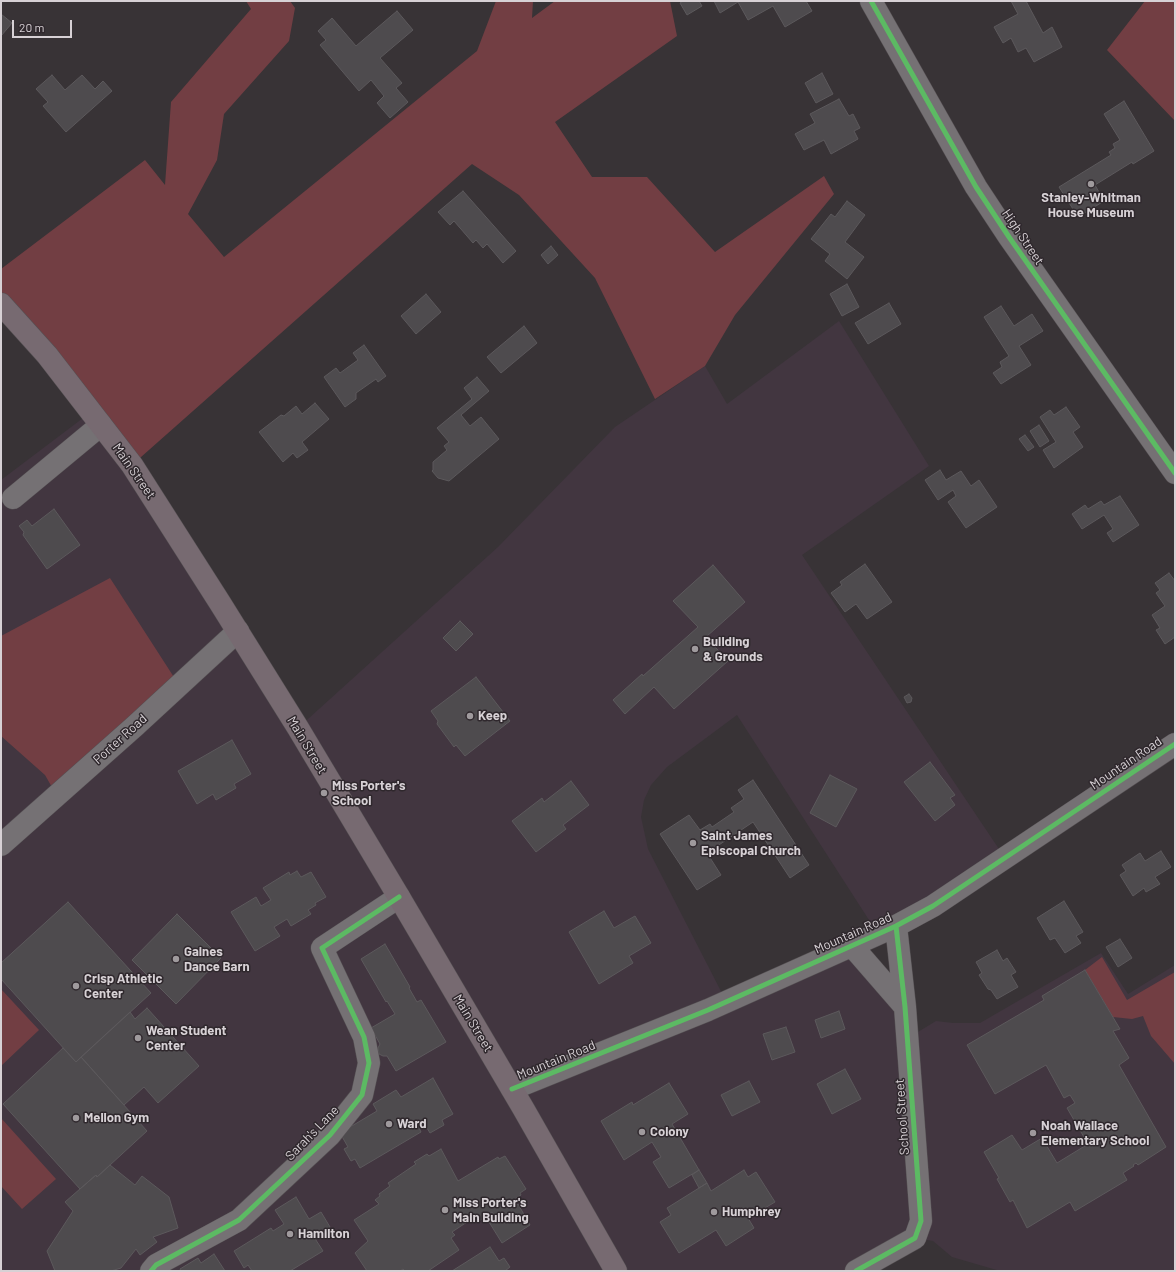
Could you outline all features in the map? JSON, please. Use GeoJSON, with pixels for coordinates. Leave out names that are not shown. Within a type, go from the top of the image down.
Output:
{"type":"FeatureCollection","features":[{"type":"Feature","properties":{"kind":"highway","name":"Main Street"},"geometry":{"type":"LineString","coordinates":[[1,304],[46,355],[132,465],[238,631],[399,897],[512,1089],[616,1271]]}},
{"type":"Feature","properties":{"kind":"street","name":"High Street"},"geometry":{"type":"LineString","coordinates":[[871,1],[976,187],[1175,473]]}},
{"type":"Feature","properties":{"kind":"street"},"geometry":{"type":"LineString","coordinates":[[13,498],[101,425]]}},
{"type":"Feature","properties":{"kind":"street","name":"Porter Road"},"geometry":{"type":"LineString","coordinates":[[1,845],[136,726],[238,631]]}},
{"type":"Feature","properties":{"kind":"street","name":"Mountain Road"},"geometry":{"type":"LineString","coordinates":[[512,1089],[708,1010],[896,926],[933,906],[1175,744]]}},
{"type":"Feature","properties":{"kind":"street","name":"Sarah's Lane"},"geometry":{"type":"LineString","coordinates":[[151,1271],[156,1265],[239,1220],[330,1135],[362,1094],[369,1063],[364,1037],[322,948],[399,897]]}},
{"type":"Feature","properties":{"kind":"street","name":"School Street"},"geometry":{"type":"LineString","coordinates":[[856,1271],[915,1238],[921,1221],[905,1007],[896,926]]}},
{"type":"Feature","properties":{"kind":"street"},"geometry":{"type":"LineString","coordinates":[[852,946],[905,1007]]}},
{"type":"Feature","properties":{"kind":"shaded area"},"geometry":{"type":"Polygon","coordinates":[[[246,1],[290,1],[295,8],[289,41],[224,114],[217,160],[188,214],[224,257],[477,51],[496,1],[533,1],[532,18],[555,1],[670,1],[677,36],[555,122],[592,177],[647,177],[715,252],[824,176],[834,194],[735,315],[705,366],[655,399],[595,278],[519,195],[472,164],[132,465],[1,304],[1,269],[145,160],[165,185],[171,102],[251,9],[246,1]]]}},
{"type":"Feature","properties":{"kind":"shaded area"},"geometry":{"type":"Polygon","coordinates":[[[1145,1],[1175,1],[1175,121],[1107,50],[1145,1]]]}},
{"type":"Feature","properties":{"kind":"shaded area","name":"Miss Porter's School"},"geometry":{"type":"Polygon","coordinates":[[[839,321],[929,466],[802,555],[1005,858],[878,934],[737,715],[667,767],[651,785],[644,800],[641,817],[648,849],[726,1001],[852,946],[905,1007],[908,1038],[936,1021],[953,1023],[980,1023],[1101,953],[1128,994],[1175,965],[1175,1271],[1000,1271],[952,1257],[933,1241],[915,1238],[856,1271],[1,1271],[1,480],[91,412],[298,728],[498,547],[615,427],[705,366],[727,404],[839,321]]]}},
{"type":"Feature","properties":{"kind":"shaded area"},"geometry":{"type":"Polygon","coordinates":[[[110,578],[179,685],[57,796],[45,775],[1,736],[1,636],[110,578]]]}},
{"type":"Feature","properties":{"kind":"shaded area"},"geometry":{"type":"Polygon","coordinates":[[[1102,957],[1127,1000],[1175,972],[1175,1064],[1151,1036],[1143,1016],[1132,1019],[1113,1017],[1085,970],[1102,957]]]}},
{"type":"Feature","properties":{"kind":"shaded area"},"geometry":{"type":"Polygon","coordinates":[[[1,989],[39,1030],[1,1066],[1,989]]]}},
{"type":"Feature","properties":{"kind":"shaded area"},"geometry":{"type":"Polygon","coordinates":[[[1,1118],[56,1179],[22,1209],[1,1186],[1,1118]]]}},
{"type":"Feature","properties":{"kind":"building"},"geometry":{"type":"Polygon","coordinates":[[[683,1],[699,1],[702,6],[687,15],[680,3],[683,1]]]}},
{"type":"Feature","properties":{"kind":"building"},"geometry":{"type":"Polygon","coordinates":[[[714,1],[806,1],[812,11],[785,27],[773,6],[748,20],[738,2],[720,13],[714,1]]]}},
{"type":"Feature","properties":{"kind":"building"},"geometry":{"type":"Polygon","coordinates":[[[1011,1],[1026,1],[1043,33],[1052,27],[1062,47],[1034,62],[1026,48],[1018,52],[1011,38],[1003,43],[994,27],[1018,14],[1011,1]]]}},
{"type":"Feature","properties":{"kind":"building"},"geometry":{"type":"Polygon","coordinates":[[[397,11],[413,30],[380,58],[402,83],[396,88],[408,102],[390,118],[377,103],[384,96],[371,80],[359,91],[320,45],[326,40],[318,31],[332,18],[356,46],[397,11]]]}},
{"type":"Feature","properties":{"kind":"building"},"geometry":{"type":"Polygon","coordinates":[[[1,14],[12,23],[1,36],[1,14]]]}},
{"type":"Feature","properties":{"kind":"building"},"geometry":{"type":"Polygon","coordinates":[[[822,73],[833,94],[816,103],[805,83],[822,73]]]}},
{"type":"Feature","properties":{"kind":"building"},"geometry":{"type":"Polygon","coordinates":[[[52,75],[65,90],[82,75],[95,89],[103,81],[112,91],[66,132],[43,106],[48,102],[36,89],[52,75]]]}},
{"type":"Feature","properties":{"kind":"building"},"geometry":{"type":"Polygon","coordinates":[[[839,99],[849,116],[853,114],[860,128],[854,131],[858,139],[831,154],[824,140],[804,150],[795,134],[815,123],[810,114],[839,99]]]}},
{"type":"Feature","properties":{"kind":"building"},"geometry":{"type":"Polygon","coordinates":[[[1124,101],[1154,151],[1133,164],[1132,162],[1095,185],[1104,201],[1078,217],[1059,187],[1111,155],[1109,152],[1115,148],[1113,144],[1120,140],[1104,114],[1124,101]]]}},
{"type":"Feature","properties":{"kind":"building"},"geometry":{"type":"Polygon","coordinates":[[[463,191],[516,251],[503,263],[487,244],[483,248],[476,240],[473,243],[454,221],[450,225],[438,212],[463,191]]]}},
{"type":"Feature","properties":{"kind":"building"},"geometry":{"type":"Polygon","coordinates":[[[847,201],[865,215],[845,242],[864,257],[847,279],[825,261],[830,254],[811,239],[831,214],[835,217],[847,201]]]}},
{"type":"Feature","properties":{"kind":"building"},"geometry":{"type":"Polygon","coordinates":[[[551,246],[558,255],[548,264],[541,255],[551,246]]]}},
{"type":"Feature","properties":{"kind":"building"},"geometry":{"type":"Polygon","coordinates":[[[847,284],[859,307],[842,316],[830,294],[847,284]]]}},
{"type":"Feature","properties":{"kind":"building"},"geometry":{"type":"Polygon","coordinates":[[[426,294],[441,312],[416,334],[401,316],[426,294]]]}},
{"type":"Feature","properties":{"kind":"building"},"geometry":{"type":"Polygon","coordinates":[[[889,303],[901,324],[868,344],[855,323],[889,303]]]}},
{"type":"Feature","properties":{"kind":"building"},"geometry":{"type":"Polygon","coordinates":[[[1001,306],[1014,326],[1032,314],[1043,331],[1019,346],[1031,365],[1001,384],[993,373],[1002,367],[1000,362],[1009,356],[984,317],[1001,306]]]}},
{"type":"Feature","properties":{"kind":"building"},"geometry":{"type":"Polygon","coordinates":[[[524,326],[537,343],[501,373],[487,357],[524,326]]]}},
{"type":"Feature","properties":{"kind":"building"},"geometry":{"type":"Polygon","coordinates":[[[364,345],[386,376],[378,382],[376,379],[356,393],[356,399],[345,407],[324,377],[336,368],[340,373],[358,360],[353,353],[364,345]]]}},
{"type":"Feature","properties":{"kind":"building"},"geometry":{"type":"Polygon","coordinates":[[[477,377],[489,391],[461,415],[470,426],[481,417],[499,439],[449,481],[438,478],[432,471],[433,462],[447,450],[444,446],[449,442],[437,428],[472,399],[464,388],[477,377]]]}},
{"type":"Feature","properties":{"kind":"building"},"geometry":{"type":"Polygon","coordinates":[[[315,403],[329,419],[302,442],[308,450],[297,458],[293,453],[283,462],[259,432],[281,415],[284,416],[296,406],[302,414],[315,403]]]}},
{"type":"Feature","properties":{"kind":"building"},"geometry":{"type":"Polygon","coordinates":[[[1066,407],[1080,427],[1073,432],[1083,447],[1054,468],[1043,450],[1056,442],[1040,417],[1050,410],[1054,415],[1066,407]]]}},
{"type":"Feature","properties":{"kind":"building"},"geometry":{"type":"Polygon","coordinates":[[[1039,425],[1049,441],[1040,447],[1030,431],[1039,425]]]}},
{"type":"Feature","properties":{"kind":"building"},"geometry":{"type":"Polygon","coordinates":[[[1025,435],[1034,447],[1028,451],[1019,439],[1025,435]]]}},
{"type":"Feature","properties":{"kind":"building"},"geometry":{"type":"Polygon","coordinates":[[[940,470],[946,480],[961,471],[971,486],[979,480],[997,507],[966,528],[948,502],[956,496],[953,490],[938,500],[925,480],[940,470]]]}},
{"type":"Feature","properties":{"kind":"building"},"geometry":{"type":"Polygon","coordinates":[[[1120,496],[1139,525],[1113,542],[1107,533],[1113,529],[1104,515],[1082,529],[1072,514],[1085,505],[1088,509],[1101,501],[1104,505],[1120,496]]]}},
{"type":"Feature","properties":{"kind":"building"},"geometry":{"type":"Polygon","coordinates":[[[54,509],[80,545],[47,569],[23,535],[24,532],[19,526],[27,520],[32,526],[54,509]]]}},
{"type":"Feature","properties":{"kind":"building"},"geometry":{"type":"Polygon","coordinates":[[[865,564],[892,602],[867,619],[856,604],[845,612],[831,593],[842,585],[840,582],[865,564]]]}},
{"type":"Feature","properties":{"kind":"building","name":"Building & Grounds"},"geometry":{"type":"Polygon","coordinates":[[[713,565],[745,602],[706,637],[728,661],[674,709],[654,687],[625,714],[613,700],[642,674],[643,676],[698,627],[673,601],[713,565]]]}},
{"type":"Feature","properties":{"kind":"building"},"geometry":{"type":"Polygon","coordinates":[[[1169,573],[1175,581],[1175,637],[1165,644],[1156,630],[1160,628],[1152,615],[1165,606],[1156,593],[1160,590],[1155,583],[1169,573]]]}},
{"type":"Feature","properties":{"kind":"building"},"geometry":{"type":"Polygon","coordinates":[[[460,621],[473,634],[456,651],[443,638],[460,621]]]}},
{"type":"Feature","properties":{"kind":"building","name":"Keep"},"geometry":{"type":"Polygon","coordinates":[[[476,677],[510,721],[465,756],[456,745],[454,747],[437,724],[438,721],[431,711],[476,677]]]}},
{"type":"Feature","properties":{"kind":"building"},"geometry":{"type":"Polygon","coordinates":[[[909,694],[912,698],[911,702],[907,703],[904,697],[909,694]]]}},
{"type":"Feature","properties":{"kind":"building"},"geometry":{"type":"Polygon","coordinates":[[[232,740],[251,774],[234,784],[236,788],[216,800],[213,794],[197,804],[178,771],[232,740]]]}},
{"type":"Feature","properties":{"kind":"building"},"geometry":{"type":"Polygon","coordinates":[[[930,762],[955,795],[950,798],[955,805],[935,821],[904,782],[930,762]]]}},
{"type":"Feature","properties":{"kind":"building"},"geometry":{"type":"Polygon","coordinates":[[[830,775],[857,789],[836,827],[810,813],[830,775]]]}},
{"type":"Feature","properties":{"kind":"building","name":"Saint James Episcopal Church"},"geometry":{"type":"Polygon","coordinates":[[[753,780],[809,865],[790,878],[753,822],[707,853],[721,875],[697,890],[660,834],[689,815],[700,830],[710,824],[712,827],[734,812],[731,808],[744,799],[738,790],[753,780]]]}},
{"type":"Feature","properties":{"kind":"building"},"geometry":{"type":"Polygon","coordinates":[[[571,781],[589,805],[563,825],[566,829],[536,852],[512,821],[542,798],[544,802],[571,781]]]}},
{"type":"Feature","properties":{"kind":"building"},"geometry":{"type":"Polygon","coordinates":[[[1161,851],[1171,867],[1155,877],[1160,884],[1146,892],[1144,888],[1133,896],[1120,875],[1126,871],[1122,865],[1140,853],[1145,861],[1161,851]]]}},
{"type":"Feature","properties":{"kind":"building"},"geometry":{"type":"Polygon","coordinates":[[[297,871],[301,877],[311,872],[326,897],[315,903],[316,905],[308,910],[311,914],[291,926],[287,919],[274,927],[280,936],[255,951],[231,912],[256,897],[261,906],[271,900],[263,888],[289,872],[290,875],[297,871]]]}},
{"type":"Feature","properties":{"kind":"building"},"geometry":{"type":"Polygon","coordinates":[[[1064,901],[1083,932],[1076,936],[1081,943],[1065,953],[1055,938],[1050,940],[1037,918],[1064,901]]]}},
{"type":"Feature","properties":{"kind":"building","name":"Crisp Athletic Center"},"geometry":{"type":"Polygon","coordinates":[[[68,902],[151,993],[76,1062],[1,979],[1,963],[68,902]]]}},
{"type":"Feature","properties":{"kind":"building"},"geometry":{"type":"Polygon","coordinates":[[[604,911],[614,928],[635,916],[651,943],[629,956],[633,963],[599,984],[569,932],[604,911]]]}},
{"type":"Feature","properties":{"kind":"building","name":"Gaines Dance Barn"},"geometry":{"type":"Polygon","coordinates":[[[177,914],[221,958],[176,1004],[132,960],[177,914]]]}},
{"type":"Feature","properties":{"kind":"building"},"geometry":{"type":"Polygon","coordinates":[[[1120,939],[1132,958],[1118,967],[1106,947],[1120,939]]]}},
{"type":"Feature","properties":{"kind":"building"},"geometry":{"type":"Polygon","coordinates":[[[385,944],[417,1002],[421,1000],[446,1042],[396,1071],[387,1056],[379,1054],[378,1048],[380,1044],[371,1028],[395,1014],[387,1001],[386,1002],[361,959],[385,944]]]}},
{"type":"Feature","properties":{"kind":"building"},"geometry":{"type":"Polygon","coordinates":[[[997,950],[1003,961],[1007,958],[1016,972],[1011,975],[1018,987],[997,999],[979,975],[982,973],[976,962],[997,950]]]}},
{"type":"Feature","properties":{"kind":"building"},"geometry":{"type":"Polygon","coordinates":[[[1085,970],[1120,1029],[1113,1031],[1129,1058],[1119,1065],[1166,1147],[1138,1165],[1136,1163],[1123,1173],[1127,1180],[1075,1211],[1070,1202],[1027,1228],[1013,1200],[1010,1202],[997,1179],[999,1178],[984,1152],[1012,1135],[1022,1150],[1042,1138],[1057,1163],[1088,1144],[1067,1108],[1075,1103],[1070,1095],[1064,1098],[1046,1065],[995,1094],[967,1045],[1044,1000],[1042,996],[1085,970]]]}},
{"type":"Feature","properties":{"kind":"building","name":"Wean Student Center"},"geometry":{"type":"Polygon","coordinates":[[[147,1008],[199,1066],[158,1103],[144,1087],[124,1105],[81,1057],[130,1012],[135,1019],[147,1008]]]}},
{"type":"Feature","properties":{"kind":"building"},"geometry":{"type":"Polygon","coordinates":[[[839,1011],[845,1029],[821,1038],[815,1020],[839,1011]]]}},
{"type":"Feature","properties":{"kind":"building"},"geometry":{"type":"Polygon","coordinates":[[[786,1027],[795,1052],[772,1060],[763,1034],[786,1027]]]}},
{"type":"Feature","properties":{"kind":"building","name":"Mellon Gym"},"geometry":{"type":"Polygon","coordinates":[[[63,1048],[76,1062],[81,1057],[147,1131],[97,1177],[96,1175],[80,1189],[3,1104],[63,1048]]]}},
{"type":"Feature","properties":{"kind":"building"},"geometry":{"type":"Polygon","coordinates":[[[845,1069],[861,1099],[832,1114],[817,1084],[845,1069]]]}},
{"type":"Feature","properties":{"kind":"building","name":"Ward"},"geometry":{"type":"Polygon","coordinates":[[[433,1078],[453,1114],[442,1120],[444,1125],[430,1133],[424,1123],[418,1126],[421,1132],[360,1168],[355,1159],[351,1161],[344,1149],[348,1147],[340,1133],[377,1111],[373,1104],[396,1090],[401,1097],[433,1078]]]}},
{"type":"Feature","properties":{"kind":"building"},"geometry":{"type":"Polygon","coordinates":[[[749,1081],[760,1102],[732,1116],[721,1095],[749,1081]]]}},
{"type":"Feature","properties":{"kind":"building","name":"Colony"},"geometry":{"type":"Polygon","coordinates":[[[669,1083],[688,1114],[672,1124],[699,1170],[669,1188],[653,1162],[661,1157],[652,1142],[624,1160],[601,1121],[632,1102],[633,1105],[669,1083]]]}},
{"type":"Feature","properties":{"kind":"building","name":"Miss Porter's Main Building"},"geometry":{"type":"Polygon","coordinates":[[[441,1149],[458,1181],[498,1157],[499,1159],[505,1156],[526,1189],[520,1193],[521,1195],[508,1203],[511,1208],[518,1204],[530,1225],[502,1243],[489,1222],[496,1218],[492,1212],[479,1221],[476,1216],[452,1232],[455,1235],[451,1238],[459,1250],[428,1271],[405,1271],[403,1269],[400,1271],[367,1271],[355,1253],[368,1241],[354,1220],[379,1204],[375,1200],[380,1196],[379,1194],[390,1186],[388,1183],[416,1164],[414,1162],[427,1154],[429,1156],[441,1149]]]}},
{"type":"Feature","properties":{"kind":"building"},"geometry":{"type":"Polygon","coordinates":[[[110,1165],[135,1185],[142,1176],[169,1197],[178,1228],[153,1237],[157,1242],[140,1255],[136,1249],[121,1268],[111,1271],[55,1271],[47,1251],[73,1211],[65,1202],[110,1165]]]}},
{"type":"Feature","properties":{"kind":"building"},"geometry":{"type":"Polygon","coordinates":[[[699,1170],[707,1183],[699,1188],[692,1175],[699,1170]]]}},
{"type":"Feature","properties":{"kind":"building","name":"Humphrey"},"geometry":{"type":"Polygon","coordinates":[[[744,1170],[748,1177],[756,1172],[775,1202],[748,1218],[754,1228],[726,1246],[716,1230],[679,1253],[660,1222],[671,1215],[667,1208],[707,1183],[711,1191],[744,1170]]]}},
{"type":"Feature","properties":{"kind":"building","name":"Hamilton"},"geometry":{"type":"Polygon","coordinates":[[[296,1197],[309,1219],[321,1212],[330,1227],[314,1237],[323,1251],[290,1271],[252,1271],[248,1265],[244,1268],[234,1251],[271,1228],[273,1231],[284,1224],[275,1210],[296,1197]]]}},
{"type":"Feature","properties":{"kind":"building"},"geometry":{"type":"Polygon","coordinates":[[[490,1247],[499,1261],[504,1258],[510,1267],[505,1271],[452,1271],[490,1247]]]}},
{"type":"Feature","properties":{"kind":"building"},"geometry":{"type":"Polygon","coordinates":[[[214,1254],[225,1271],[181,1271],[180,1269],[198,1258],[201,1263],[214,1254]]]}},
{"type":"Feature","properties":{"kind":"cycle path"},"geometry":{"type":"LineString","coordinates":[[871,1],[976,187],[1009,237],[1175,473]]}},
{"type":"Feature","properties":{"kind":"cycle path"},"geometry":{"type":"LineString","coordinates":[[512,1089],[708,1010],[896,926],[933,906],[1175,744]]}},
{"type":"Feature","properties":{"kind":"cycle path"},"geometry":{"type":"LineString","coordinates":[[151,1271],[156,1265],[239,1220],[330,1135],[362,1095],[369,1063],[364,1037],[322,948],[399,897]]}},
{"type":"Feature","properties":{"kind":"cycle path"},"geometry":{"type":"LineString","coordinates":[[856,1271],[915,1238],[921,1221],[905,1007],[896,926]]}},
{"type":"Feature","properties":{"kind":"place","name":"Stanley-Whitman House Museum"},"geometry":{"type":"Point","coordinates":[1091,184]}},
{"type":"Feature","properties":{"kind":"place","name":"Building & Grounds"},"geometry":{"type":"Point","coordinates":[695,649]}},
{"type":"Feature","properties":{"kind":"place","name":"Keep"},"geometry":{"type":"Point","coordinates":[470,716]}},
{"type":"Feature","properties":{"kind":"place","name":"Miss Porter's School"},"geometry":{"type":"Point","coordinates":[324,793]}},
{"type":"Feature","properties":{"kind":"place","name":"Saint James Episcopal Church"},"geometry":{"type":"Point","coordinates":[693,843]}},
{"type":"Feature","properties":{"kind":"place","name":"Gaines Dance Barn"},"geometry":{"type":"Point","coordinates":[176,959]}},
{"type":"Feature","properties":{"kind":"place","name":"Crisp Athletic Center"},"geometry":{"type":"Point","coordinates":[76,986]}},
{"type":"Feature","properties":{"kind":"place","name":"Wean Student Center"},"geometry":{"type":"Point","coordinates":[138,1038]}},
{"type":"Feature","properties":{"kind":"place","name":"Mellon Gym"},"geometry":{"type":"Point","coordinates":[76,1118]}},
{"type":"Feature","properties":{"kind":"place","name":"Ward"},"geometry":{"type":"Point","coordinates":[389,1124]}},
{"type":"Feature","properties":{"kind":"place","name":"Colony"},"geometry":{"type":"Point","coordinates":[642,1132]}},
{"type":"Feature","properties":{"kind":"place","name":"Noah Wallace Elementary School"},"geometry":{"type":"Point","coordinates":[1033,1133]}},
{"type":"Feature","properties":{"kind":"place","name":"Miss Porter's Main Building"},"geometry":{"type":"Point","coordinates":[445,1210]}},
{"type":"Feature","properties":{"kind":"place","name":"Humphrey"},"geometry":{"type":"Point","coordinates":[714,1212]}},
{"type":"Feature","properties":{"kind":"place","name":"Hamilton"},"geometry":{"type":"Point","coordinates":[290,1234]}}]}
